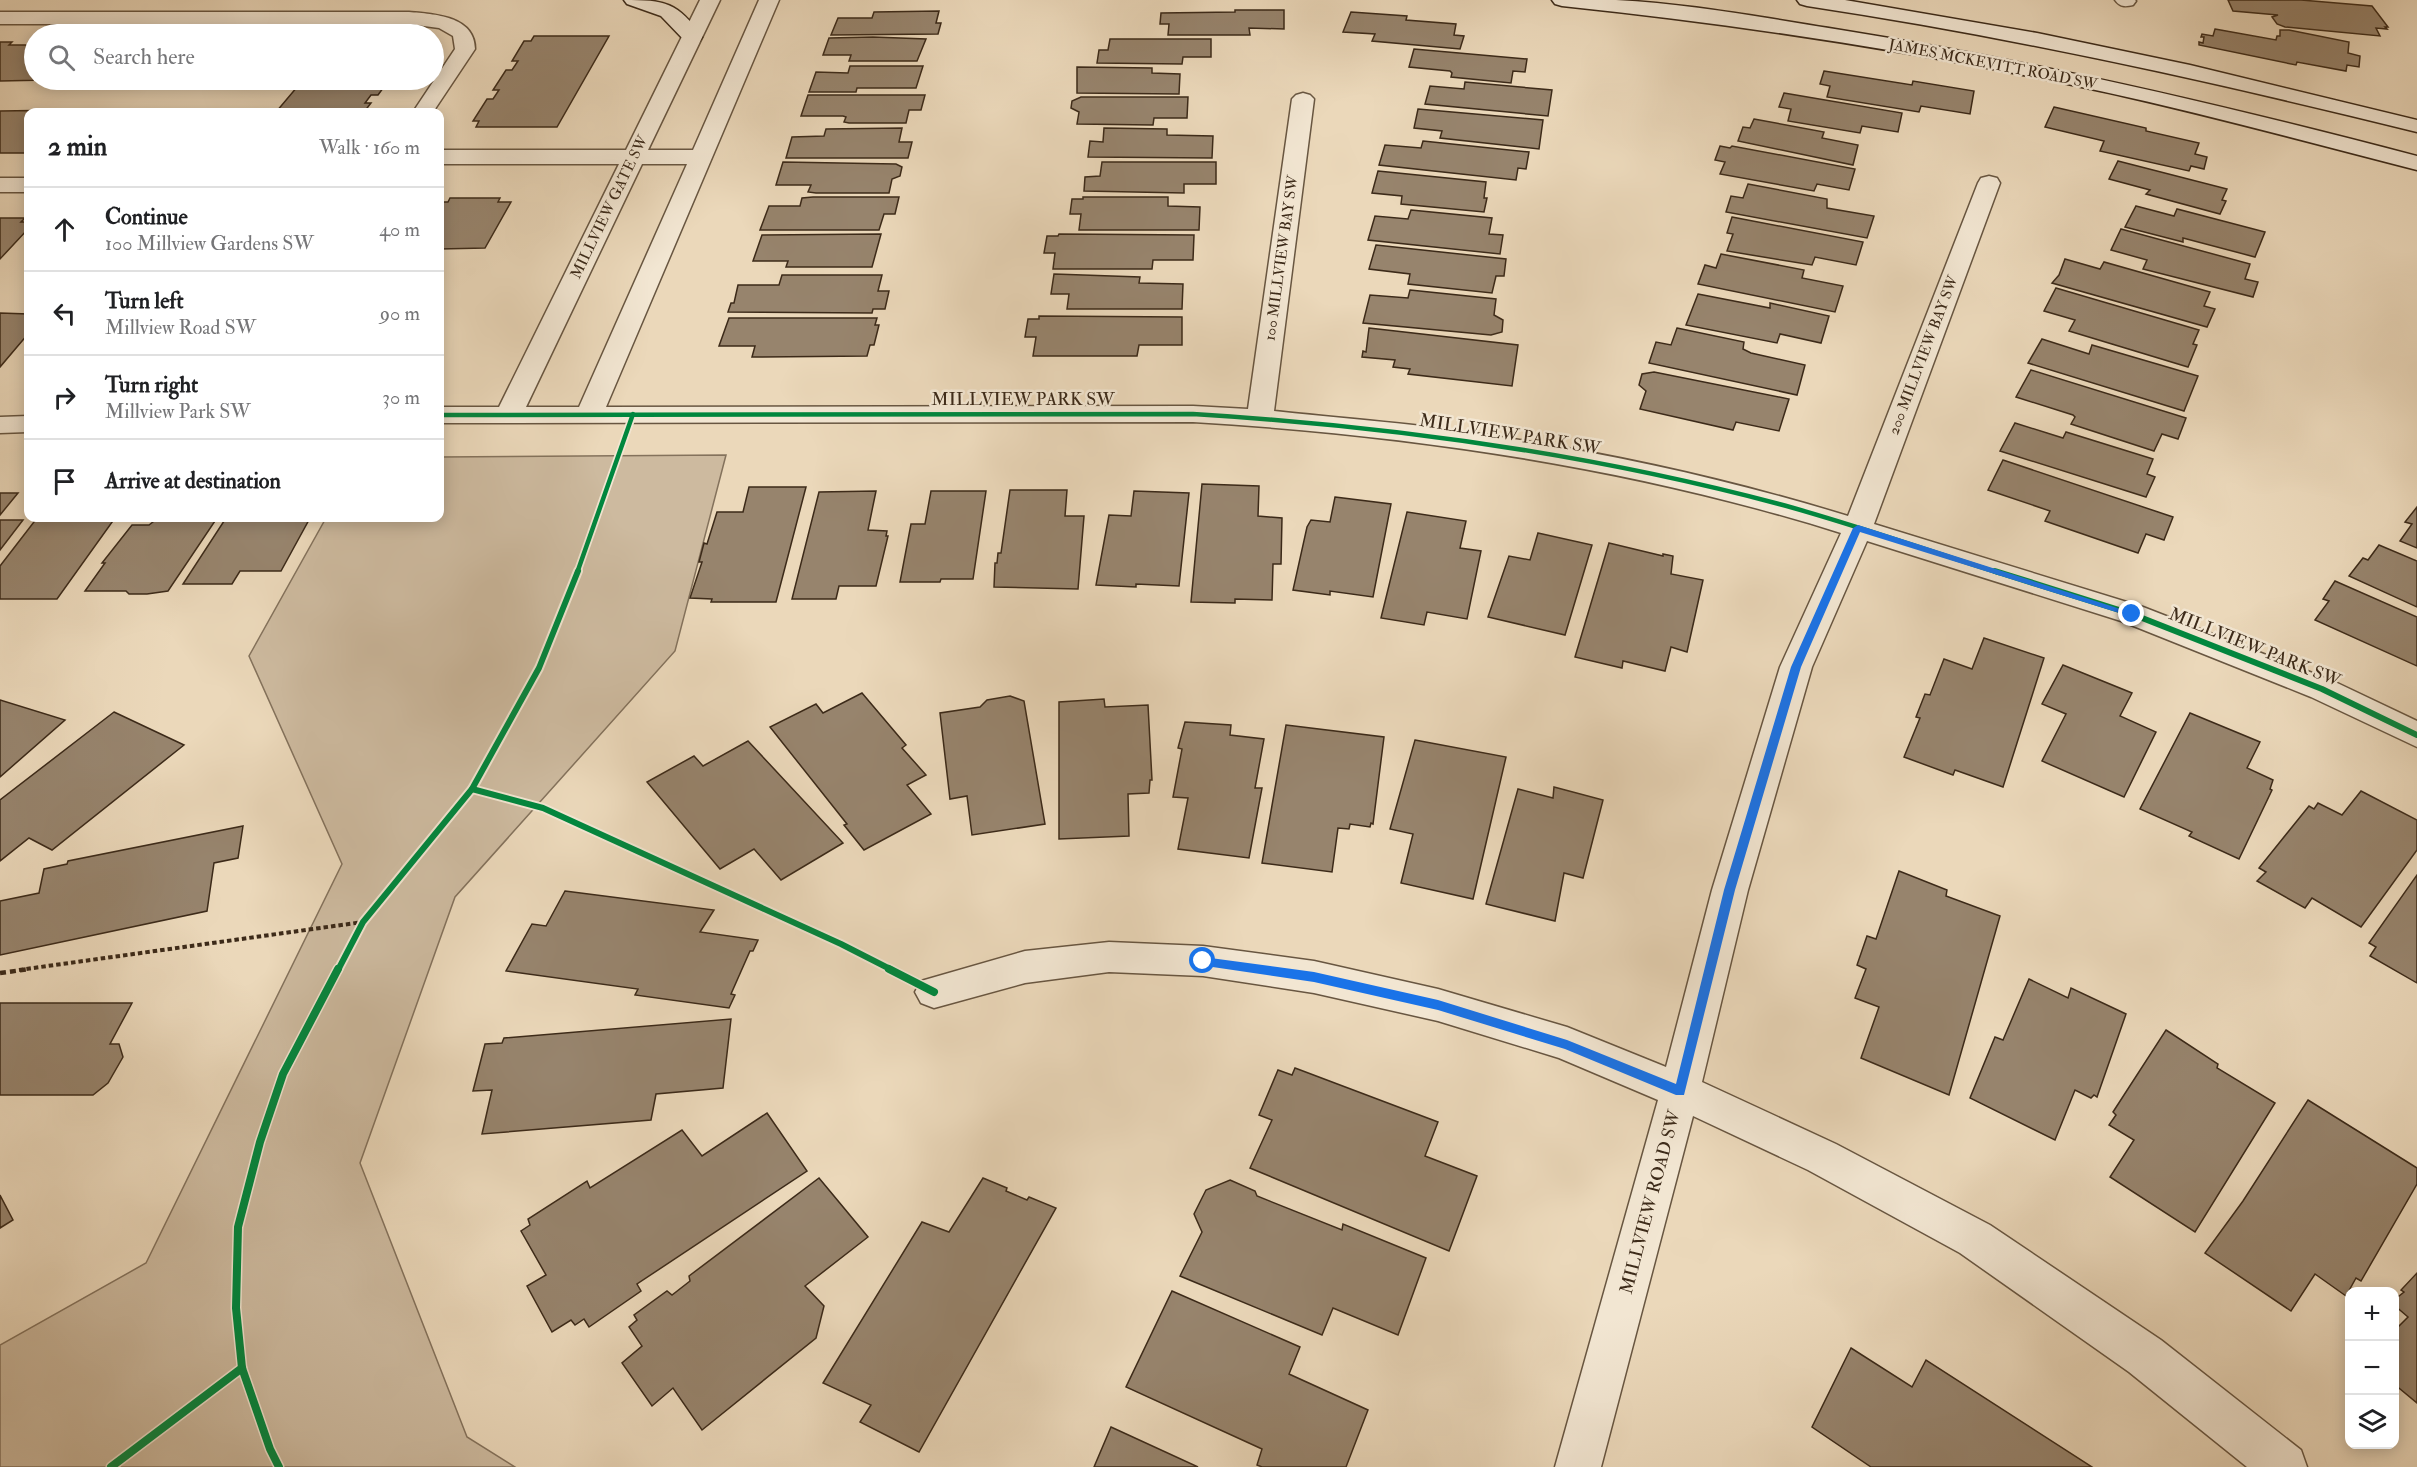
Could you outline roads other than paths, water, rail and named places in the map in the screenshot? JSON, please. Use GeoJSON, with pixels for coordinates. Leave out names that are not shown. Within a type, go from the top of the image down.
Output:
{"type":"FeatureCollection","features":[{"type":"Feature","properties":{"kind":"street"},"geometry":{"type":"LineString","coordinates":[[634,0],[656,5],[675,15],[693,37]]}},
{"type":"Feature","properties":{"kind":"street","name":"MILLVIEW GATE SW"},"geometry":{"type":"LineString","coordinates":[[509,414],[710,0]]}},
{"type":"Feature","properties":{"kind":"street"},"geometry":{"type":"LineString","coordinates":[[589,414],[768,0]]}},
{"type":"Feature","properties":{"kind":"street","name":"JAMES MCKEVITT ROAD SW"},"geometry":{"type":"LineString","coordinates":[[1563,0],[1822,33],[2096,84],[2262,122],[2417,163]]}},
{"type":"Feature","properties":{"kind":"street","name":"JAMES MCKEVITT ROAD SW"},"geometry":{"type":"LineString","coordinates":[[1807,0],[2044,40],[2178,68],[2417,126]]}},
{"type":"Feature","properties":{"kind":"street"},"geometry":{"type":"LineString","coordinates":[[0,18],[410,18],[447,24],[462,32],[467,41],[465,49],[444,80]]}},
{"type":"Feature","properties":{"kind":"street"},"geometry":{"type":"LineString","coordinates":[[426,108],[438,90]]}},
{"type":"Feature","properties":{"kind":"street","name":"100 MILLVIEW BAY SW"},"geometry":{"type":"LineString","coordinates":[[1260,418],[1303,99]]}},
{"type":"Feature","properties":{"kind":"street"},"geometry":{"type":"LineString","coordinates":[[444,157],[700,157]]}},
{"type":"Feature","properties":{"kind":"street","name":"200 MILLVIEW BAY SW"},"geometry":{"type":"LineString","coordinates":[[1858,528],[1989,183]]}},
{"type":"Feature","properties":{"kind":"street"},"geometry":{"type":"LineString","coordinates":[[0,185],[24,185]]}},
{"type":"Feature","properties":{"kind":"street","name":"MILLVIEW PARK SW"},"geometry":{"type":"LineString","coordinates":[[444,416],[1193,414],[1260,418],[1437,436],[1580,458],[1779,504],[2132,614],[2322,689],[2417,735]]}},
{"type":"Feature","properties":{"kind":"street"},"geometry":{"type":"LineString","coordinates":[[0,425],[24,424]]}},
{"type":"Feature","properties":{"kind":"street","name":"MILLVIEW ROAD SW"},"geometry":{"type":"LineString","coordinates":[[1578,1467],[1680,1091],[1730,890],[1796,667],[1858,528]]}},
{"type":"Feature","properties":{"kind":"street"},"geometry":{"type":"LineString","coordinates":[[934,992],[1025,967],[1109,957],[1203,961],[1314,977],[1438,1005],[1567,1044],[1680,1091],[1822,1157],[1975,1239],[2145,1356],[2284,1467]]}}]}
